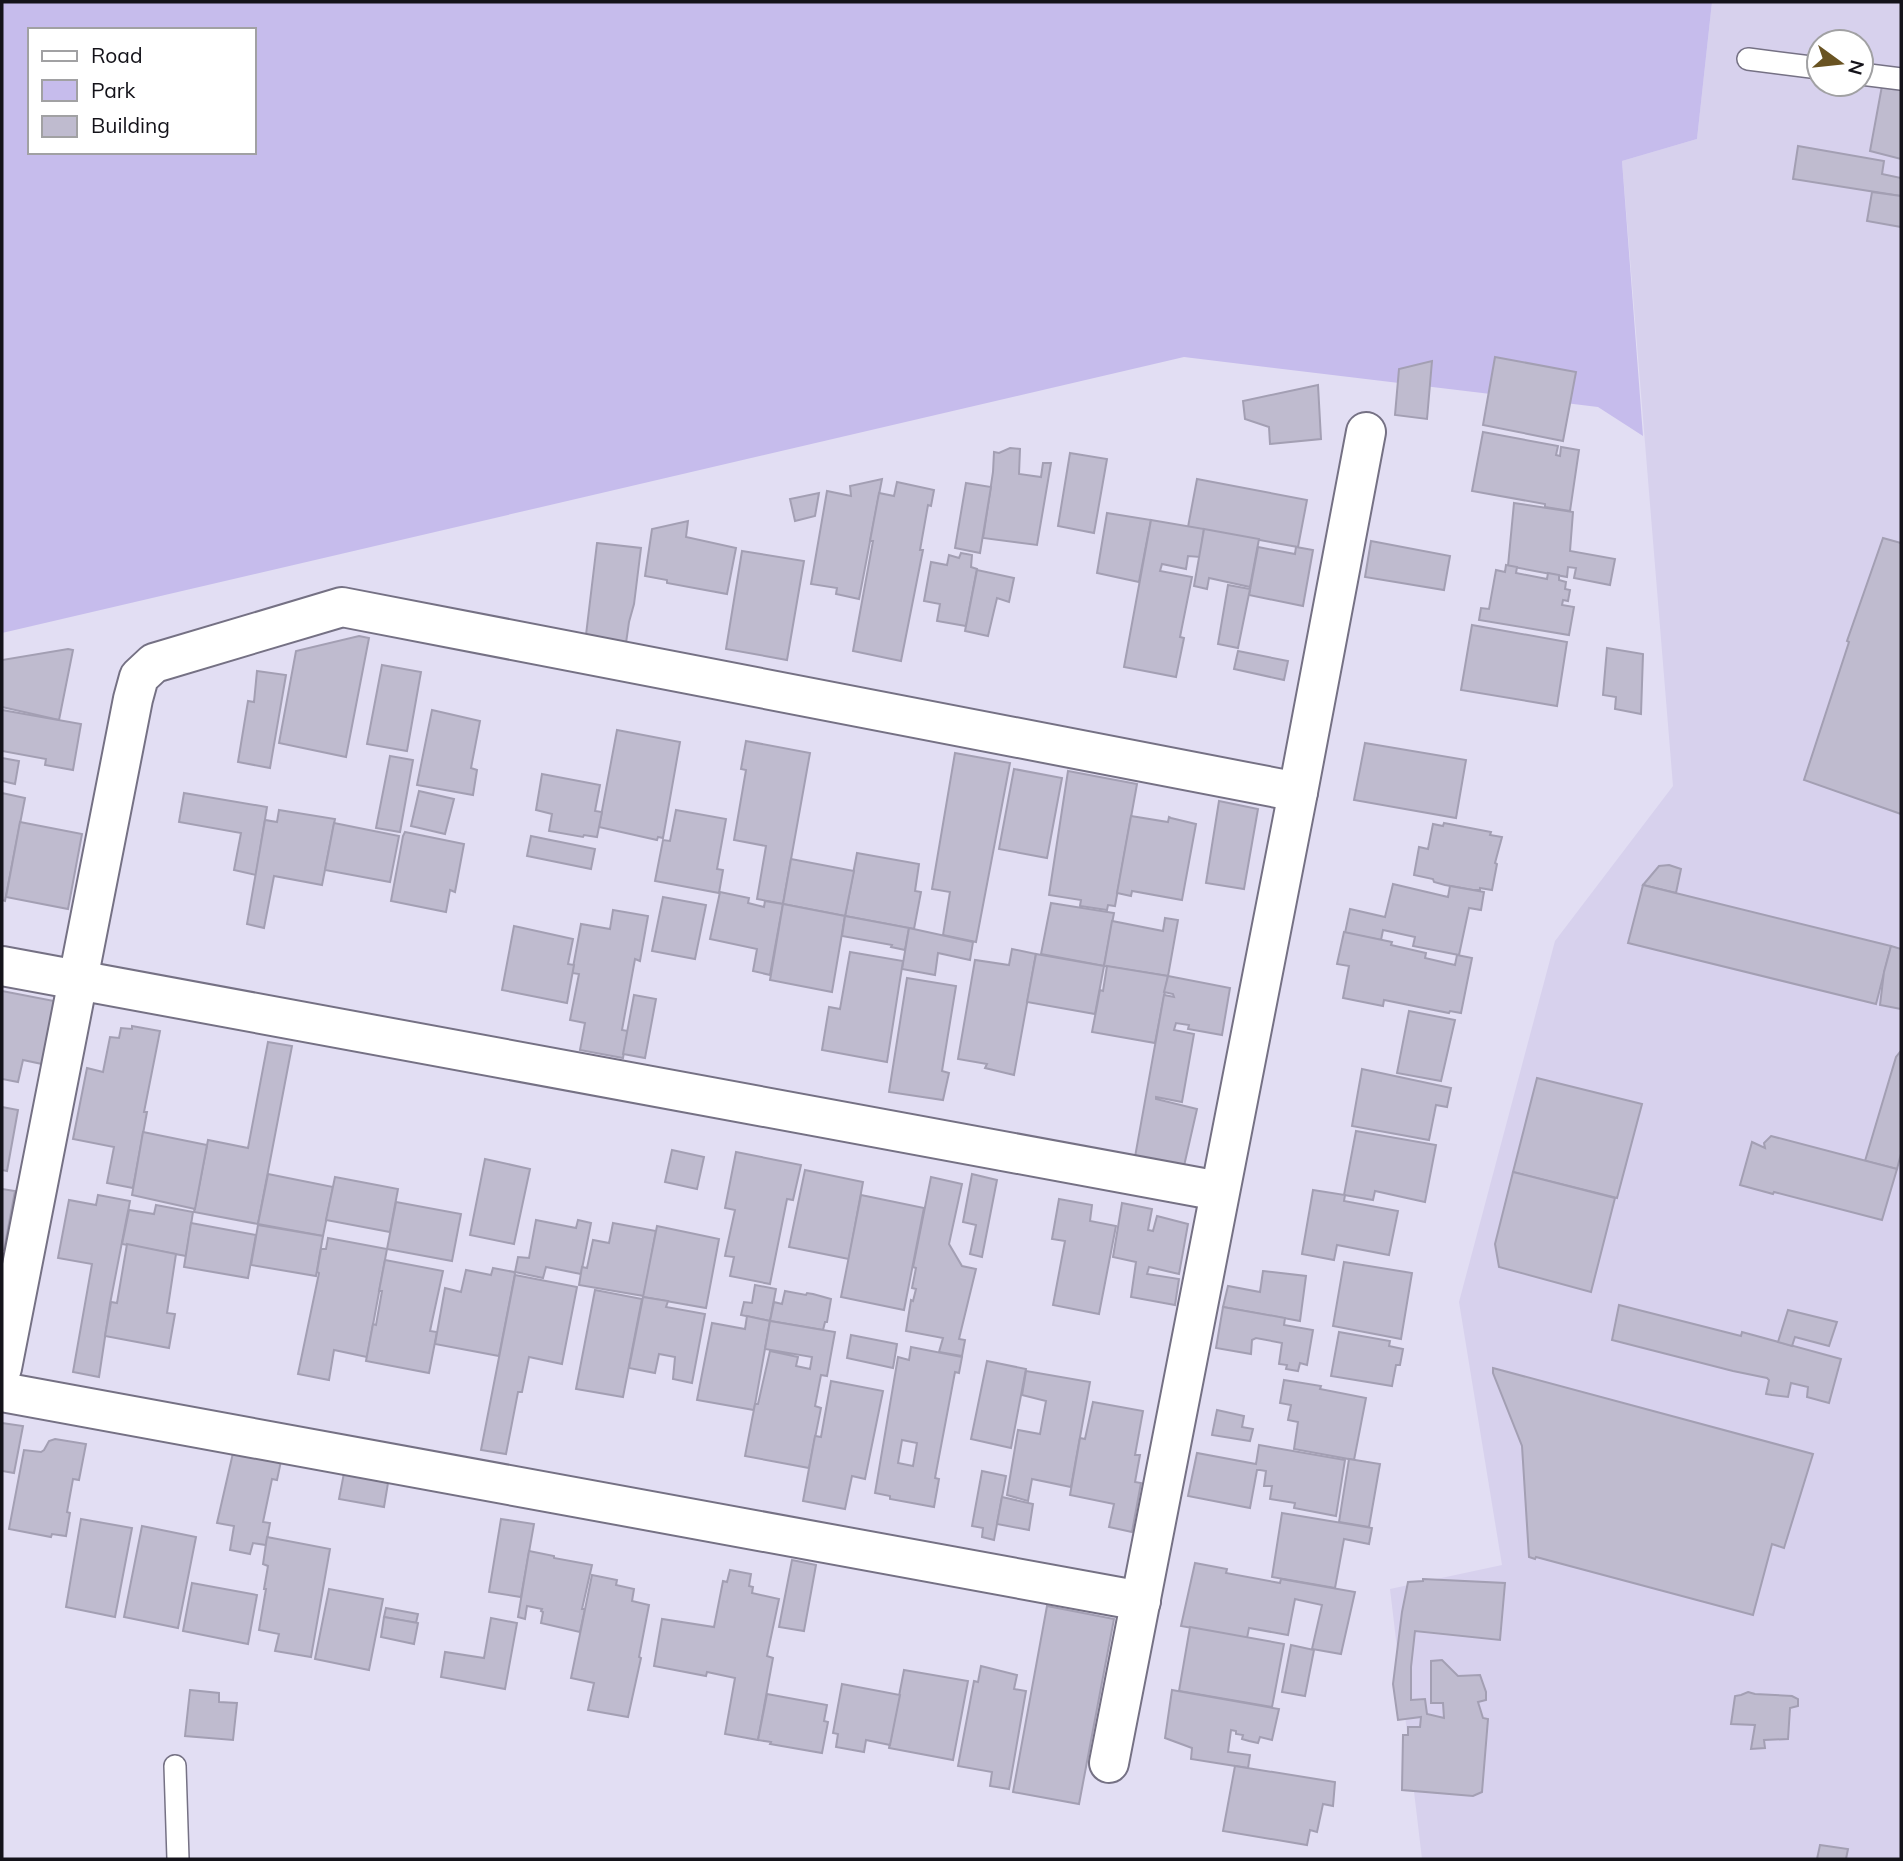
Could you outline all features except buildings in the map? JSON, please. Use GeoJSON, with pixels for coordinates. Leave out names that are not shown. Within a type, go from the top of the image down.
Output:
{"type":"FeatureCollection","features":[{"type":"Feature","properties":{"kind":"street"},"geometry":{"type":"LineString","coordinates":[[1109,1763],[1366,432]]}},
{"type":"Feature","properties":{"kind":"street"},"geometry":{"type":"LineString","coordinates":[[2,1368],[133,699],[139,677],[154,663],[342,607],[1298,792]]}},
{"type":"Feature","properties":{"kind":"street"},"geometry":{"type":"LineString","coordinates":[[2,966],[1219,1191]]}},
{"type":"Feature","properties":{"kind":"street"},"geometry":{"type":"LineString","coordinates":[[2,1391],[1141,1601]]}},
{"type":"Feature","properties":{"kind":"lane"},"geometry":{"type":"LineString","coordinates":[[1748,59],[1805,66]]}},
{"type":"Feature","properties":{"kind":"lane"},"geometry":{"type":"LineString","coordinates":[[1875,76],[1901,79]]}},
{"type":"Feature","properties":{"kind":"lane"},"geometry":{"type":"LineString","coordinates":[[176,1766],[178,1859]]}},
{"type":"Feature","properties":{"kind":"shaded area"},"geometry":{"type":"Polygon","coordinates":[[[1712,2],[1901,2],[1901,1859],[1422,1859],[1390,1589],[1502,1565],[1459,1302],[1555,941],[1673,786],[1622,161],[1697,139],[1712,2]]]}},
{"type":"Feature","properties":{"kind":"green space"},"geometry":{"type":"Polygon","coordinates":[[[2,2],[1712,2],[1697,139],[1622,161],[1643,436],[1598,407],[1184,357],[2,633],[2,2]]]}}]}
